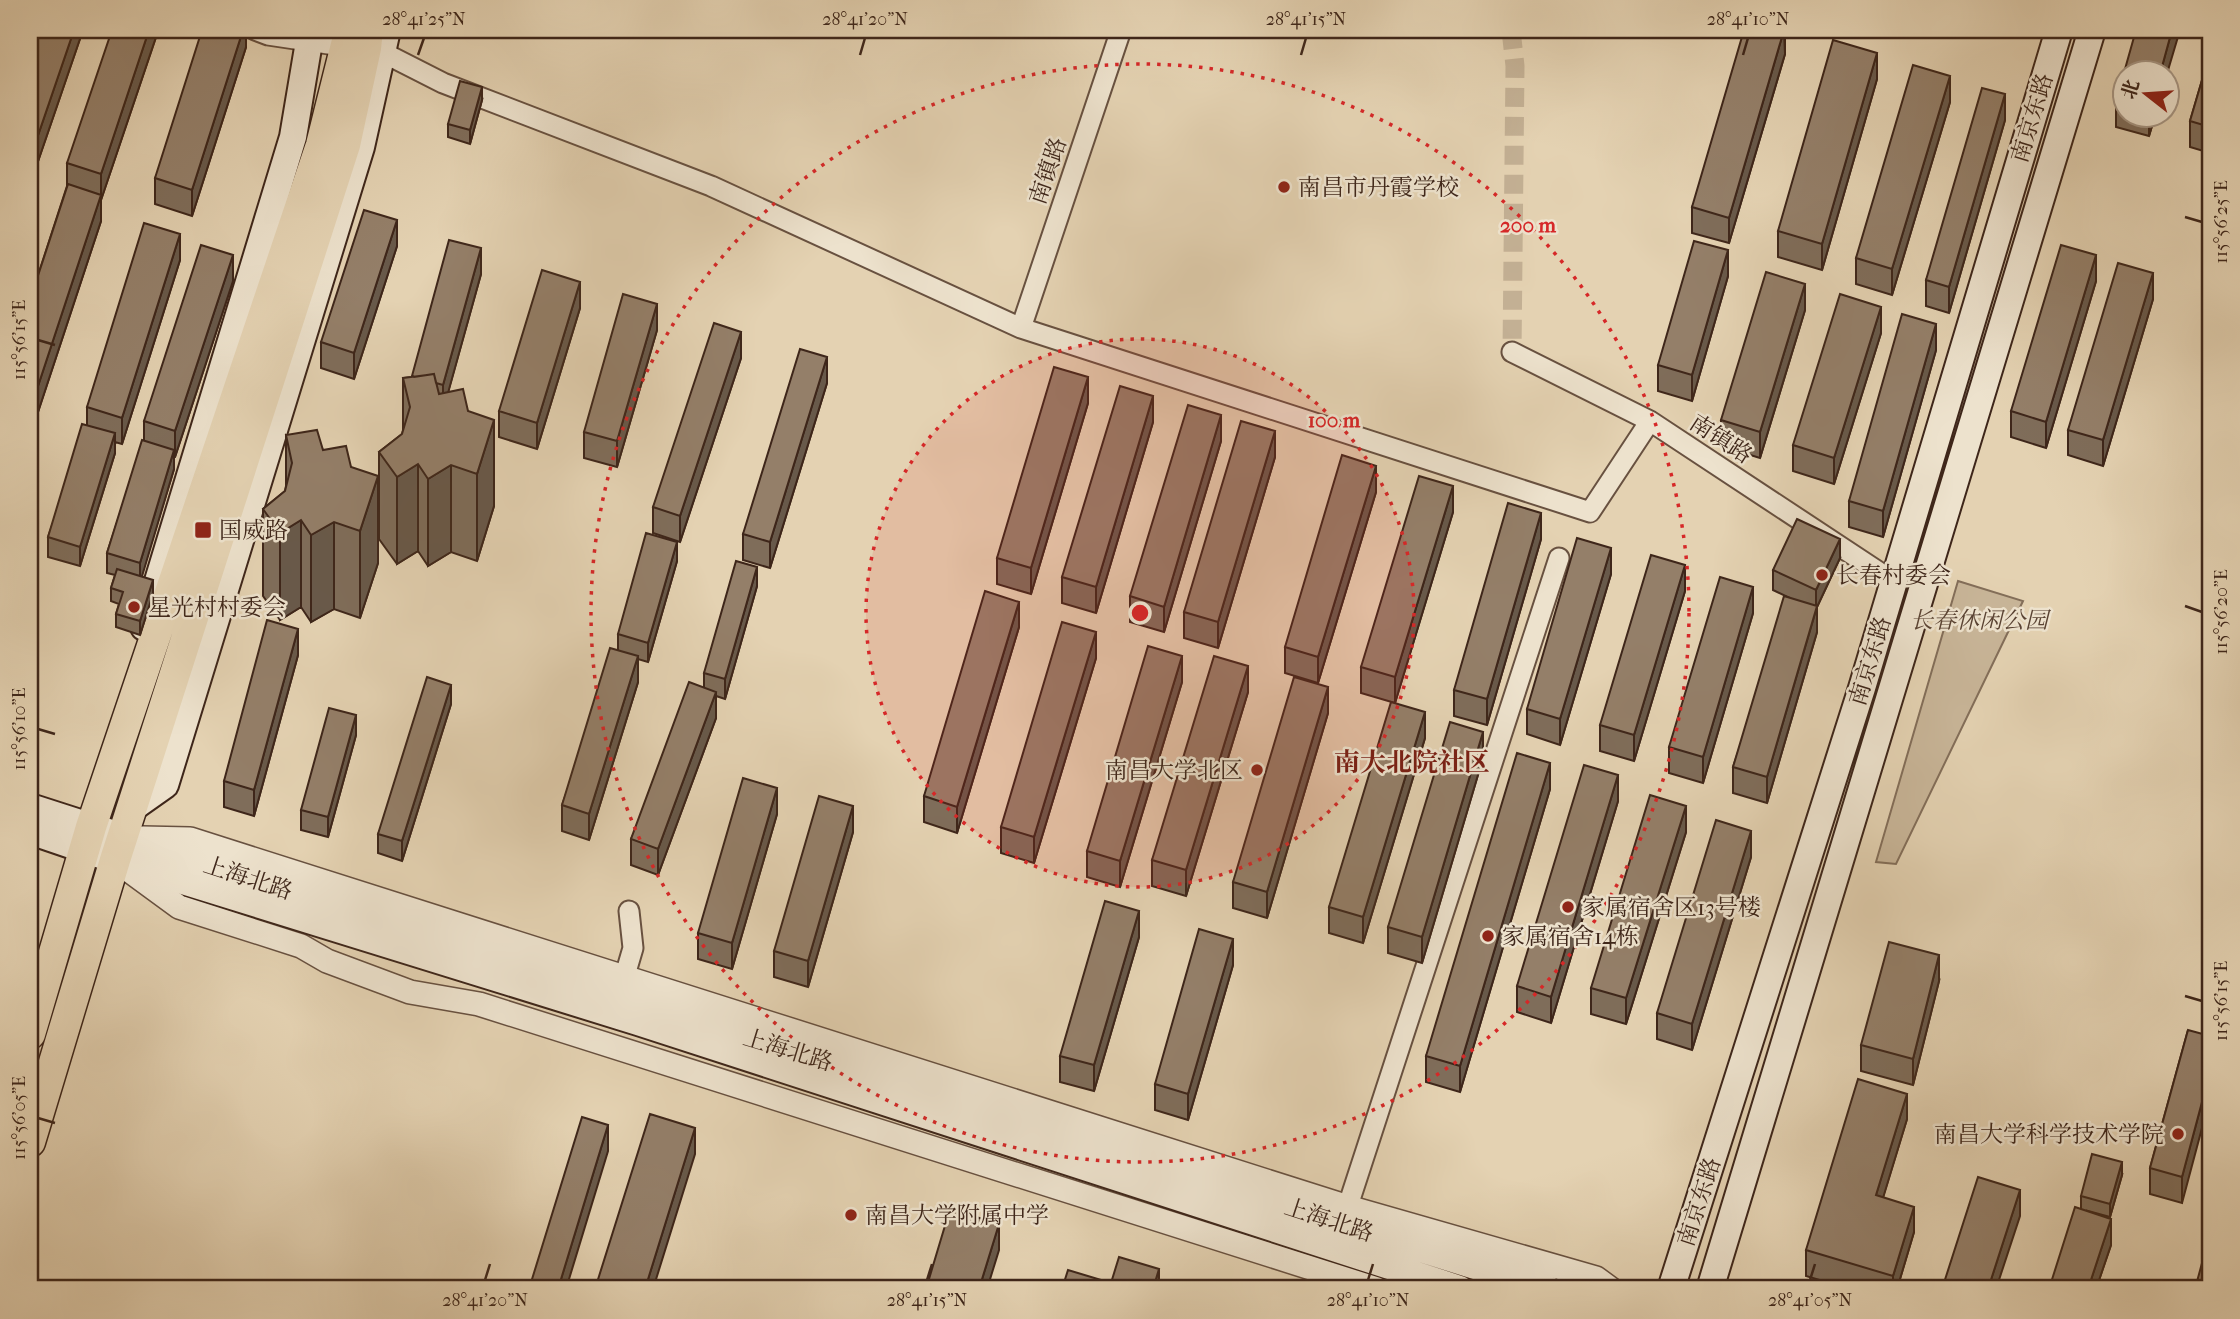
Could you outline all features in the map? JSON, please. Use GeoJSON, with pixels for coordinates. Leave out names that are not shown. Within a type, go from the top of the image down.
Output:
{"type":"FeatureCollection","features":[{"type":"Feature","properties":{"kind":"main road","name":"南京东路"},"geometry":{"type":"LineString","coordinates":[[1671,1289],[1894,582],[2059,30]]}},
{"type":"Feature","properties":{"kind":"main road","name":"南京东路"},"geometry":{"type":"LineString","coordinates":[[1710,1289],[2092,30]]}},
{"type":"Feature","properties":{"kind":"main road"},"geometry":{"type":"LineString","coordinates":[[101,799],[103,759],[293,137],[310,35]]}},
{"type":"Feature","properties":{"kind":"main road"},"geometry":{"type":"LineString","coordinates":[[30,1034],[101,799],[321,145],[367,39]]}},
{"type":"Feature","properties":{"kind":"main road"},"geometry":{"type":"LineString","coordinates":[[30,1142],[118,849],[345,145],[367,39]]}},
{"type":"Feature","properties":{"kind":"main road","name":"上海北路"},"geometry":{"type":"LineString","coordinates":[[30,807],[88,839],[638,1022],[1328,1271],[1460,1289]]}},
{"type":"Feature","properties":{"kind":"main road","name":"上海北路"},"geometry":{"type":"LineString","coordinates":[[30,831],[88,839]]}},
{"type":"Feature","properties":{"kind":"main road","name":"上海北路"},"geometry":{"type":"LineString","coordinates":[[118,849],[621,987],[1345,1215],[1548,1289]]}},
{"type":"Feature","properties":{"kind":"street"},"geometry":{"type":"LineString","coordinates":[[255,30],[268,35],[367,39],[443,83],[711,186],[1021,328],[1590,512],[1650,421]]}},
{"type":"Feature","properties":{"kind":"street","name":"南镇路"},"geometry":{"type":"LineString","coordinates":[[1021,328],[1121,30]]}},
{"type":"Feature","properties":{"kind":"street","name":"南镇路"},"geometry":{"type":"LineString","coordinates":[[1512,352],[1650,421],[1894,582]]}},
{"type":"Feature","properties":{"kind":"street"},"geometry":{"type":"LineString","coordinates":[[1328,1271],[1559,558]]}},
{"type":"Feature","properties":{"kind":"street"},"geometry":{"type":"LineString","coordinates":[[118,849],[179,907],[301,946],[327,961],[410,992],[479,1004],[1328,1271],[1377,1289]]}},
{"type":"Feature","properties":{"kind":"street"},"geometry":{"type":"LineString","coordinates":[[621,987],[633,948],[629,911]]}},
{"type":"Feature","properties":{"kind":"street"},"geometry":{"type":"LineString","coordinates":[[1345,1215],[1596,1278],[1612,1289]]}},
{"type":"Feature","properties":{"kind":"green space","name":"长春休闲公园"},"geometry":{"type":"Polygon","coordinates":[[[1958,581],[2023,601],[1896,864],[1876,862],[1958,581]]]}},
{"type":"Feature","properties":{"kind":"building"},"geometry":{"type":"Polygon","coordinates":[[[33,30],[74,30],[34,147],[30,146],[30,38],[33,30]]]}},
{"type":"Feature","properties":{"kind":"building"},"geometry":{"type":"Polygon","coordinates":[[[112,30],[149,30],[101,174],[67,163],[112,30]]]}},
{"type":"Feature","properties":{"kind":"building"},"geometry":{"type":"Polygon","coordinates":[[[202,30],[243,30],[192,190],[155,178],[202,30]]]}},
{"type":"Feature","properties":{"kind":"building"},"geometry":{"type":"Polygon","coordinates":[[[1744,30],[1784,30],[1729,218],[1692,207],[1744,30]]]}},
{"type":"Feature","properties":{"kind":"building"},"geometry":{"type":"Polygon","coordinates":[[[2136,30],[2172,30],[2164,60],[2128,60],[2136,30]]]}},
{"type":"Feature","properties":{"kind":"building"},"geometry":{"type":"Polygon","coordinates":[[[1833,40],[1877,53],[1822,244],[1778,231],[1833,40]]]}},
{"type":"Feature","properties":{"kind":"building"},"geometry":{"type":"Polygon","coordinates":[[[2210,53],[2210,127],[2190,121],[2210,53]]]}},
{"type":"Feature","properties":{"kind":"building"},"geometry":{"type":"Polygon","coordinates":[[[1913,65],[1950,76],[1892,269],[1856,258],[1913,65]]]}},
{"type":"Feature","properties":{"kind":"building"},"geometry":{"type":"Polygon","coordinates":[[[460,81],[482,87],[470,130],[448,124],[460,81]]]}},
{"type":"Feature","properties":{"kind":"building"},"geometry":{"type":"Polygon","coordinates":[[[1982,88],[2005,94],[1949,287],[1926,280],[1982,88]]]}},
{"type":"Feature","properties":{"kind":"building"},"geometry":{"type":"Polygon","coordinates":[[[68,184],[101,195],[38,386],[30,383],[30,300],[68,184]]]}},
{"type":"Feature","properties":{"kind":"building"},"geometry":{"type":"Polygon","coordinates":[[[364,210],[397,220],[354,353],[321,342],[364,210]]]}},
{"type":"Feature","properties":{"kind":"building"},"geometry":{"type":"Polygon","coordinates":[[[144,223],[180,234],[122,418],[87,407],[144,223]]]}},
{"type":"Feature","properties":{"kind":"building"},"geometry":{"type":"Polygon","coordinates":[[[449,240],[481,248],[443,385],[436,383],[434,374],[412,376],[449,240]]]}},
{"type":"Feature","properties":{"kind":"building"},"geometry":{"type":"Polygon","coordinates":[[[1694,241],[1728,250],[1692,375],[1658,365],[1694,241]]]}},
{"type":"Feature","properties":{"kind":"building"},"geometry":{"type":"Polygon","coordinates":[[[201,245],[233,255],[175,431],[144,421],[201,245]]]}},
{"type":"Feature","properties":{"kind":"building"},"geometry":{"type":"Polygon","coordinates":[[[2061,245],[2096,255],[2046,422],[2011,411],[2061,245]]]}},
{"type":"Feature","properties":{"kind":"building"},"geometry":{"type":"Polygon","coordinates":[[[2118,263],[2153,273],[2103,440],[2068,430],[2118,263]]]}},
{"type":"Feature","properties":{"kind":"building"},"geometry":{"type":"Polygon","coordinates":[[[542,270],[580,282],[537,423],[499,411],[542,270]]]}},
{"type":"Feature","properties":{"kind":"building"},"geometry":{"type":"Polygon","coordinates":[[[1766,272],[1805,284],[1760,432],[1721,420],[1766,272]]]}},
{"type":"Feature","properties":{"kind":"building"},"geometry":{"type":"Polygon","coordinates":[[[623,294],[657,304],[617,441],[584,432],[623,294]]]}},
{"type":"Feature","properties":{"kind":"building"},"geometry":{"type":"Polygon","coordinates":[[[1840,294],[1881,307],[1834,458],[1793,445],[1840,294]]]}},
{"type":"Feature","properties":{"kind":"building"},"geometry":{"type":"Polygon","coordinates":[[[1902,314],[1936,324],[1883,511],[1849,501],[1902,314]]]}},
{"type":"Feature","properties":{"kind":"building"},"geometry":{"type":"Polygon","coordinates":[[[714,323],[741,332],[680,516],[653,507],[714,323]]]}},
{"type":"Feature","properties":{"kind":"building"},"geometry":{"type":"Polygon","coordinates":[[[800,349],[827,357],[770,542],[743,534],[800,349]]]}},
{"type":"Feature","properties":{"kind":"building"},"geometry":{"type":"Polygon","coordinates":[[[1054,367],[1088,377],[1031,568],[997,558],[1054,367]]]}},
{"type":"Feature","properties":{"kind":"building"},"geometry":{"type":"Polygon","coordinates":[[[434,374],[439,394],[463,389],[468,411],[494,420],[477,474],[451,465],[428,479],[418,464],[397,477],[379,452],[402,434],[410,407],[403,378],[434,374]]]}},
{"type":"Feature","properties":{"kind":"building"},"geometry":{"type":"Polygon","coordinates":[[[1120,386],[1153,396],[1096,587],[1062,577],[1120,386]]]}},
{"type":"Feature","properties":{"kind":"building"},"geometry":{"type":"Polygon","coordinates":[[[1188,405],[1221,415],[1164,607],[1130,596],[1188,405]]]}},
{"type":"Feature","properties":{"kind":"building"},"geometry":{"type":"Polygon","coordinates":[[[30,408],[35,410],[30,427],[30,408]]]}},
{"type":"Feature","properties":{"kind":"building"},"geometry":{"type":"Polygon","coordinates":[[[1241,421],[1275,431],[1218,622],[1184,612],[1241,421]]]}},
{"type":"Feature","properties":{"kind":"building"},"geometry":{"type":"Polygon","coordinates":[[[82,424],[115,433],[80,547],[48,537],[82,424]]]}},
{"type":"Feature","properties":{"kind":"building"},"geometry":{"type":"Polygon","coordinates":[[[317,430],[323,450],[346,446],[351,467],[378,476],[360,531],[334,522],[311,535],[301,520],[280,533],[263,509],[285,491],[292,463],[286,435],[317,430]]]}},
{"type":"Feature","properties":{"kind":"building"},"geometry":{"type":"Polygon","coordinates":[[[142,440],[174,450],[140,563],[107,553],[142,440]]]}},
{"type":"Feature","properties":{"kind":"building"},"geometry":{"type":"Polygon","coordinates":[[[1342,455],[1376,466],[1318,657],[1285,647],[1342,455]]]}},
{"type":"Feature","properties":{"kind":"building"},"geometry":{"type":"Polygon","coordinates":[[[1419,476],[1453,486],[1395,677],[1361,667],[1419,476]]]}},
{"type":"Feature","properties":{"kind":"building"},"geometry":{"type":"Polygon","coordinates":[[[1508,503],[1541,513],[1487,699],[1454,690],[1508,503]]]}},
{"type":"Feature","properties":{"kind":"building"},"geometry":{"type":"Polygon","coordinates":[[[1797,519],[1840,539],[1816,590],[1773,570],[1797,519]]]}},
{"type":"Feature","properties":{"kind":"building"},"geometry":{"type":"Polygon","coordinates":[[[646,533],[677,542],[648,643],[618,634],[646,533]]]}},
{"type":"Feature","properties":{"kind":"building"},"geometry":{"type":"Polygon","coordinates":[[[1577,538],[1611,548],[1560,719],[1527,709],[1577,538]]]}},
{"type":"Feature","properties":{"kind":"building"},"geometry":{"type":"Polygon","coordinates":[[[1651,555],[1685,565],[1634,735],[1600,725],[1651,555]]]}},
{"type":"Feature","properties":{"kind":"building"},"geometry":{"type":"Polygon","coordinates":[[[736,561],[757,567],[725,679],[704,673],[736,561]]]}},
{"type":"Feature","properties":{"kind":"building"},"geometry":{"type":"Polygon","coordinates":[[[117,569],[153,580],[140,621],[116,614],[123,592],[111,588],[117,569]]]}},
{"type":"Feature","properties":{"kind":"building"},"geometry":{"type":"Polygon","coordinates":[[[1720,577],[1753,587],[1703,757],[1669,747],[1720,577]]]}},
{"type":"Feature","properties":{"kind":"building"},"geometry":{"type":"Polygon","coordinates":[[[985,591],[1019,602],[957,807],[924,796],[985,591]]]}},
{"type":"Feature","properties":{"kind":"building"},"geometry":{"type":"Polygon","coordinates":[[[1784,596],[1817,606],[1767,777],[1733,767],[1784,596]]]}},
{"type":"Feature","properties":{"kind":"building"},"geometry":{"type":"Polygon","coordinates":[[[267,620],[298,629],[254,790],[224,781],[267,620]]]}},
{"type":"Feature","properties":{"kind":"building"},"geometry":{"type":"Polygon","coordinates":[[[1062,622],[1096,632],[1034,837],[1001,827],[1062,622]]]}},
{"type":"Feature","properties":{"kind":"building"},"geometry":{"type":"Polygon","coordinates":[[[1148,646],[1182,656],[1120,861],[1087,851],[1148,646]]]}},
{"type":"Feature","properties":{"kind":"building"},"geometry":{"type":"Polygon","coordinates":[[[610,648],[638,656],[589,814],[562,805],[610,648]]]}},
{"type":"Feature","properties":{"kind":"building"},"geometry":{"type":"Polygon","coordinates":[[[1214,656],[1248,666],[1186,870],[1152,860],[1214,656]]]}},
{"type":"Feature","properties":{"kind":"building"},"geometry":{"type":"Polygon","coordinates":[[[427,677],[451,685],[402,841],[378,834],[427,677]]]}},
{"type":"Feature","properties":{"kind":"building"},"geometry":{"type":"Polygon","coordinates":[[[1294,677],[1328,687],[1267,892],[1233,882],[1294,677]]]}},
{"type":"Feature","properties":{"kind":"building"},"geometry":{"type":"Polygon","coordinates":[[[689,682],[716,692],[658,849],[631,839],[689,682]]]}},
{"type":"Feature","properties":{"kind":"building"},"geometry":{"type":"Polygon","coordinates":[[[1391,702],[1425,712],[1363,917],[1329,907],[1391,702]]]}},
{"type":"Feature","properties":{"kind":"building"},"geometry":{"type":"Polygon","coordinates":[[[329,708],[356,715],[328,817],[301,810],[329,708]]]}},
{"type":"Feature","properties":{"kind":"building"},"geometry":{"type":"Polygon","coordinates":[[[1450,722],[1483,732],[1422,937],[1388,927],[1450,722]]]}},
{"type":"Feature","properties":{"kind":"building","name":"家属宿舍14栋"},"geometry":{"type":"Polygon","coordinates":[[[1517,753],[1550,763],[1460,1066],[1426,1056],[1517,753]]]}},
{"type":"Feature","properties":{"kind":"building","name":"家属宿舍区13号楼"},"geometry":{"type":"Polygon","coordinates":[[[1584,765],[1618,775],[1551,997],[1517,986],[1584,765]]]}},
{"type":"Feature","properties":{"kind":"building"},"geometry":{"type":"Polygon","coordinates":[[[743,778],[777,788],[732,943],[698,933],[743,778]]]}},
{"type":"Feature","properties":{"kind":"building"},"geometry":{"type":"Polygon","coordinates":[[[1650,795],[1686,806],[1626,998],[1591,988],[1650,795]]]}},
{"type":"Feature","properties":{"kind":"building"},"geometry":{"type":"Polygon","coordinates":[[[819,796],[853,806],[808,961],[774,951],[819,796]]]}},
{"type":"Feature","properties":{"kind":"building"},"geometry":{"type":"Polygon","coordinates":[[[1716,820],[1751,831],[1692,1024],[1657,1013],[1716,820]]]}},
{"type":"Feature","properties":{"kind":"building"},"geometry":{"type":"Polygon","coordinates":[[[1105,901],[1139,911],[1094,1065],[1060,1056],[1105,901]]]}},
{"type":"Feature","properties":{"kind":"building"},"geometry":{"type":"Polygon","coordinates":[[[1199,929],[1233,939],[1188,1094],[1155,1084],[1199,929]]]}},
{"type":"Feature","properties":{"kind":"building"},"geometry":{"type":"Polygon","coordinates":[[[1889,942],[1939,955],[1913,1059],[1861,1045],[1889,942]]]}},
{"type":"Feature","properties":{"kind":"building"},"geometry":{"type":"Polygon","coordinates":[[[2188,1030],[2210,1036],[2210,1072],[2182,1177],[2150,1168],[2188,1030]]]}},
{"type":"Feature","properties":{"kind":"building"},"geometry":{"type":"Polygon","coordinates":[[[1858,1079],[1907,1094],[1876,1195],[1914,1207],[1893,1276],[1806,1250],[1858,1079]]]}},
{"type":"Feature","properties":{"kind":"building"},"geometry":{"type":"Polygon","coordinates":[[[650,1114],[695,1128],[645,1289],[595,1289],[650,1114]]]}},
{"type":"Feature","properties":{"kind":"building"},"geometry":{"type":"Polygon","coordinates":[[[582,1117],[608,1125],[558,1289],[529,1289],[582,1117]]]}},
{"type":"Feature","properties":{"kind":"building"},"geometry":{"type":"Polygon","coordinates":[[[2092,1154],[2122,1162],[2110,1204],[2081,1196],[2092,1154]]]}},
{"type":"Feature","properties":{"kind":"building"},"geometry":{"type":"Polygon","coordinates":[[[1978,1177],[2020,1190],[1988,1289],[1942,1289],[1978,1177]]]}},
{"type":"Feature","properties":{"kind":"building"},"geometry":{"type":"Polygon","coordinates":[[[2075,1207],[2111,1219],[2088,1289],[2049,1289],[2075,1207]]]}},
{"type":"Feature","properties":{"kind":"building"},"geometry":{"type":"Polygon","coordinates":[[[950,1209],[999,1224],[979,1289],[926,1289],[950,1209]]]}},
{"type":"Feature","properties":{"kind":"building"},"geometry":{"type":"Polygon","coordinates":[[[2205,1252],[2210,1253],[2210,1289],[2195,1289],[2205,1252]]]}},
{"type":"Feature","properties":{"kind":"building"},"geometry":{"type":"Polygon","coordinates":[[[1119,1257],[1159,1269],[1153,1289],[1062,1289],[1068,1270],[1111,1283],[1119,1257]]]}},
{"type":"Feature","properties":{"kind":"building"},"geometry":{"type":"Polygon","coordinates":[[[1199,1284],[1215,1289],[1198,1289],[1199,1284]]]}},
{"type":"Feature","properties":{"kind":"tunnel"},"geometry":{"type":"LineString","coordinates":[[1511,30],[1515,66],[1512,352]]}},
{"type":"Feature","properties":{"kind":"place","name":"南昌市丹霞学校"},"geometry":{"type":"Point","coordinates":[1284,187]}},
{"type":"Feature","properties":{"kind":"place","name":"国威路"},"geometry":{"type":"Point","coordinates":[203,530]}},
{"type":"Feature","properties":{"kind":"place","name":"长春村委会"},"geometry":{"type":"Point","coordinates":[1822,575]}},
{"type":"Feature","properties":{"kind":"place","name":"星光村村委会"},"geometry":{"type":"Point","coordinates":[134,607]}},
{"type":"Feature","properties":{"kind":"place","name":"南昌大学北区"},"geometry":{"type":"Point","coordinates":[1257,770]}},
{"type":"Feature","properties":{"kind":"place","name":"家属宿舍区13号楼"},"geometry":{"type":"Point","coordinates":[1568,907]}},
{"type":"Feature","properties":{"kind":"place","name":"家属宿舍14栋"},"geometry":{"type":"Point","coordinates":[1488,936]}},
{"type":"Feature","properties":{"kind":"place","name":"南昌大学科学技术学院"},"geometry":{"type":"Point","coordinates":[2178,1134]}},
{"type":"Feature","properties":{"kind":"place","name":"南昌大学附属中学"},"geometry":{"type":"Point","coordinates":[851,1215]}},
{"type":"Feature","properties":{"kind":"district","name":"南大北院社区"},"geometry":{"type":"Point","coordinates":[1412,762]}}]}
